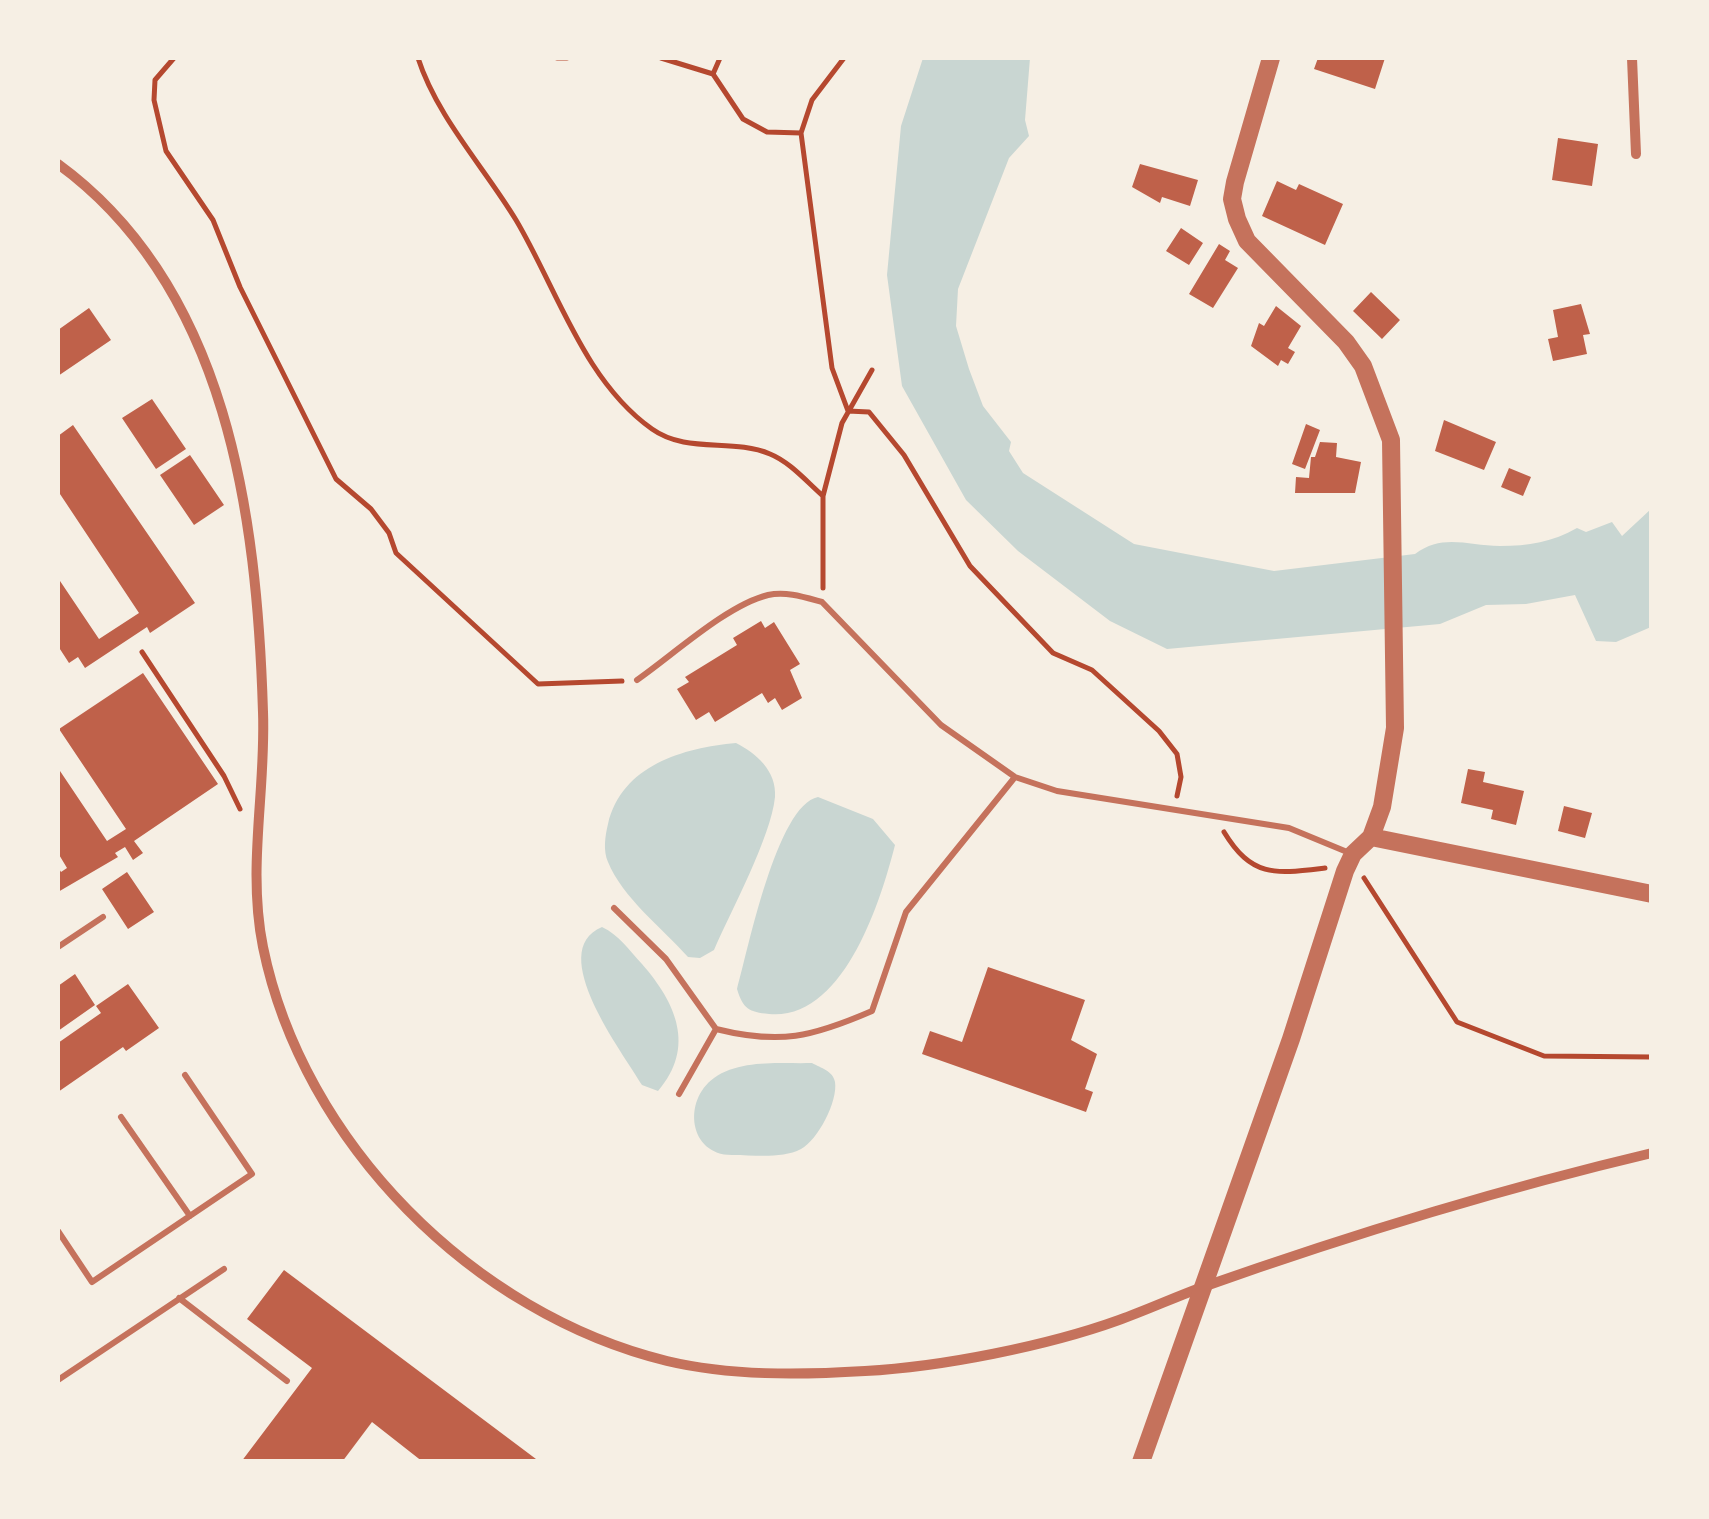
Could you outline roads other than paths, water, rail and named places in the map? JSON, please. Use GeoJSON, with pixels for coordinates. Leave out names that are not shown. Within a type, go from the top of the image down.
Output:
{"type":"FeatureCollection","features":[{"type":"Feature","properties":{"kind":"street"},"geometry":{"type":"LineString","coordinates":[[1141,1462],[1353,854],[1371,838],[1391,765],[1394,700],[1391,440],[1363,366],[1346,342],[1247,241],[1232,199],[1271,58]]}},
{"type":"Feature","properties":{"kind":"street"},"geometry":{"type":"LineString","coordinates":[[1632,58],[1636,154]]}},
{"type":"Feature","properties":{"kind":"street"},"geometry":{"type":"LineString","coordinates":[[58,164],[116,211],[140,239],[188,322],[224,410],[249,546],[263,710],[255,839],[263,948],[292,1037],[326,1102],[379,1176],[454,1254],[511,1295],[562,1322],[668,1362],[726,1371],[866,1371],[958,1360],[1113,1322],[1199,1288],[1552,1177],[1652,1154]]}},
{"type":"Feature","properties":{"kind":"street"},"geometry":{"type":"LineString","coordinates":[[1371,838],[1652,894]]}},
{"type":"Feature","properties":{"kind":"lane"},"geometry":{"type":"LineString","coordinates":[[637,680],[748,602],[784,594],[822,602],[940,725],[1015,777],[1057,791],[1289,828],[1353,854]]}},
{"type":"Feature","properties":{"kind":"lane"},"geometry":{"type":"LineString","coordinates":[[614,908],[666,958],[716,1030],[770,1040],[820,1034],[872,1011],[906,912],[1015,777]]}},
{"type":"Feature","properties":{"kind":"lane"},"geometry":{"type":"LineString","coordinates":[[58,948],[104,917]]}},
{"type":"Feature","properties":{"kind":"lane"},"geometry":{"type":"LineString","coordinates":[[679,1094],[716,1030]]}},
{"type":"Feature","properties":{"kind":"lane"},"geometry":{"type":"LineString","coordinates":[[58,1230],[92,1282],[252,1174],[185,1075]]}},
{"type":"Feature","properties":{"kind":"lane"},"geometry":{"type":"LineString","coordinates":[[121,1117],[190,1216]]}},
{"type":"Feature","properties":{"kind":"lane"},"geometry":{"type":"LineString","coordinates":[[58,1380],[224,1268]]}},
{"type":"Feature","properties":{"kind":"lane"},"geometry":{"type":"LineString","coordinates":[[179,1298],[287,1382]]}}]}
